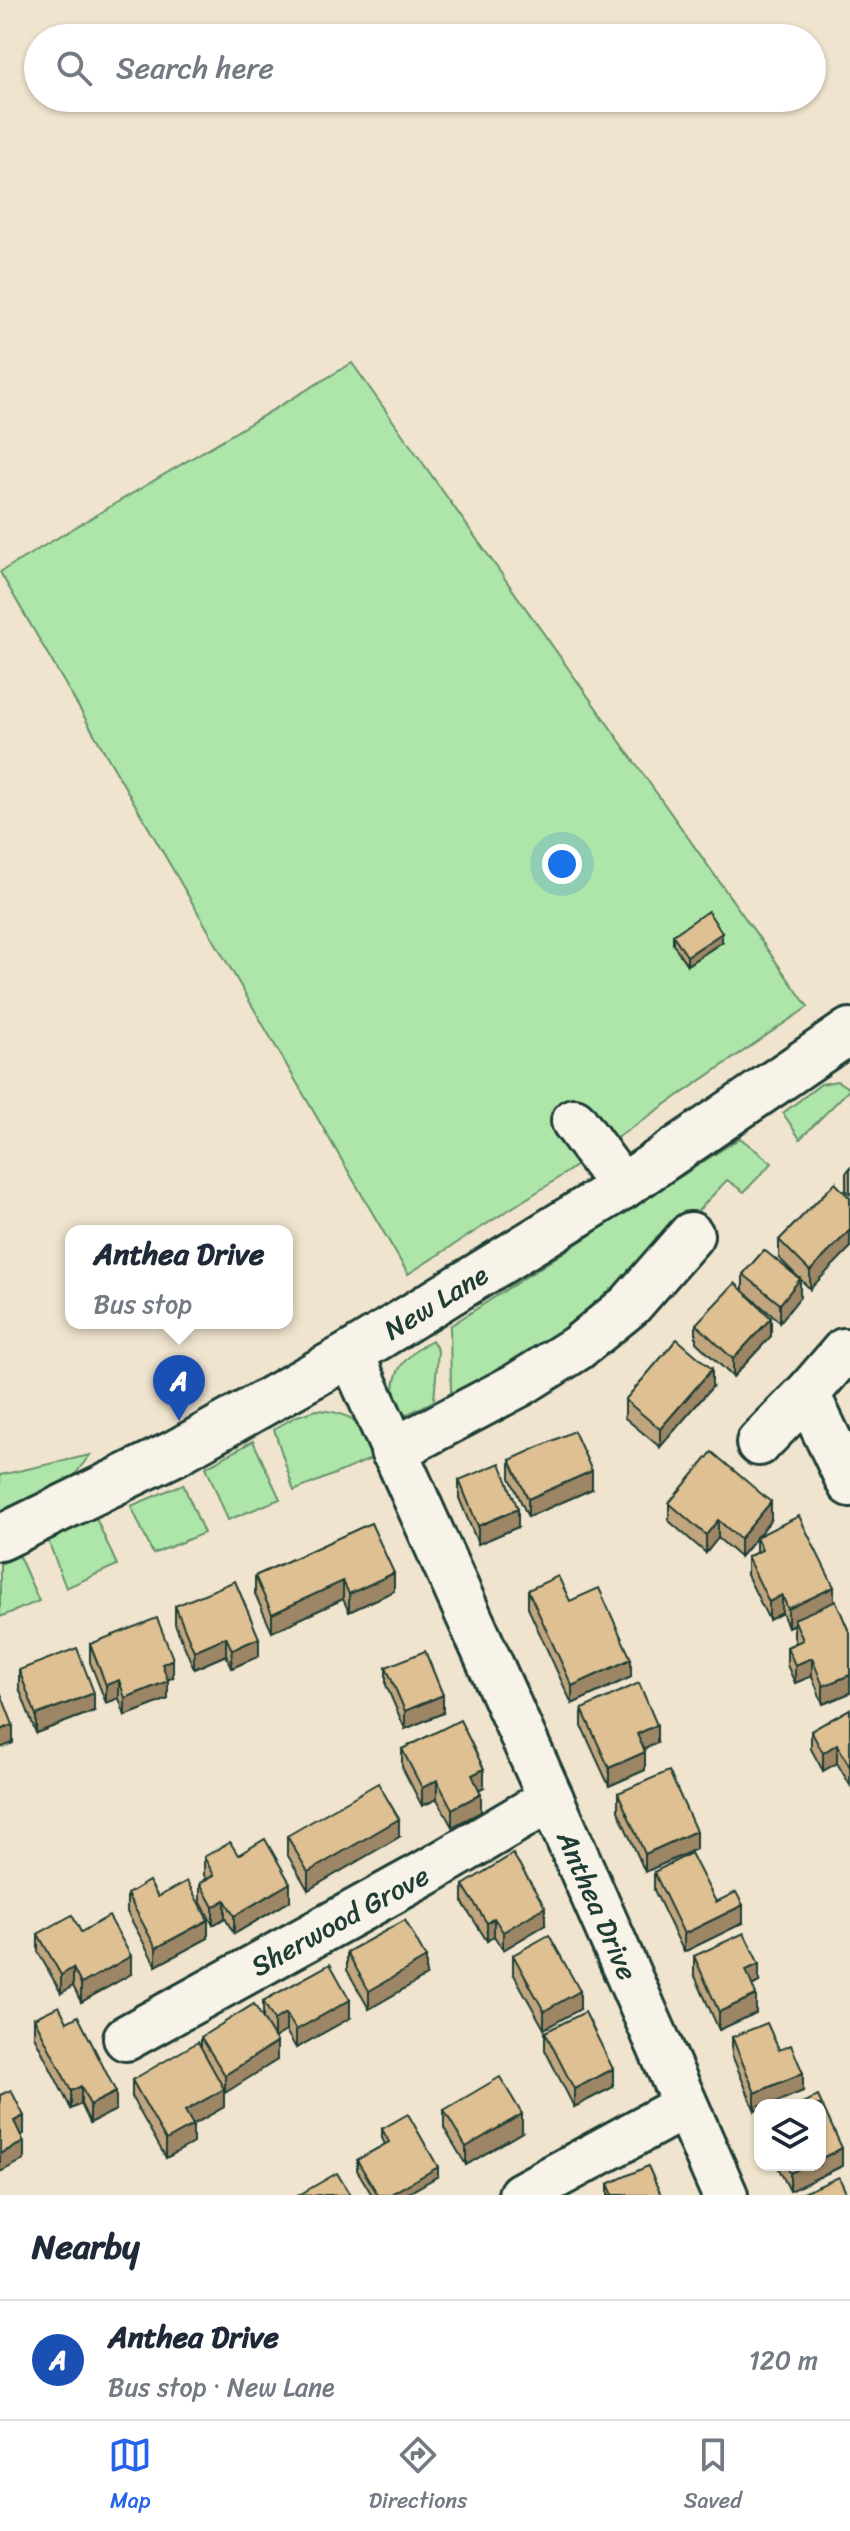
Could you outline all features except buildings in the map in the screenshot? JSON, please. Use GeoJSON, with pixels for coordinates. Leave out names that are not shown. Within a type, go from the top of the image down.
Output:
{"type":"FeatureCollection","features":[{"type":"Feature","properties":{"kind":"street","name":"New Lane"},"geometry":{"type":"LineString","coordinates":[[0,1538],[175,1453],[351,1354],[622,1187],[846,1043]]}},
{"type":"Feature","properties":{"kind":"street"},"geometry":{"type":"LineString","coordinates":[[574,1121],[622,1187]]}},
{"type":"Feature","properties":{"kind":"street"},"geometry":{"type":"LineString","coordinates":[[393,1451],[518,1385],[577,1348],[630,1305],[691,1235]]}},
{"type":"Feature","properties":{"kind":"street"},"geometry":{"type":"LineString","coordinates":[[759,1443],[844,1351]]}},
{"type":"Feature","properties":{"kind":"street","name":"Anthea Drive"},"geometry":{"type":"LineString","coordinates":[[351,1354],[725,2195]]}},
{"type":"Feature","properties":{"kind":"street"},"geometry":{"type":"LineString","coordinates":[[807,1394],[850,1484]]}},
{"type":"Feature","properties":{"kind":"street","name":"Sherwood Grove"},"geometry":{"type":"LineString","coordinates":[[127,2039],[424,1874],[551,1799]]}},
{"type":"Feature","properties":{"kind":"street"},"geometry":{"type":"LineString","coordinates":[[521,2195],[685,2106]]}},
{"type":"Feature","properties":{"kind":"green space"},"geometry":{"type":"Polygon","coordinates":[[[352,363],[808,1007],[548,1185],[408,1274],[0,572],[352,363]]]}},
{"type":"Feature","properties":{"kind":"green space"},"geometry":{"type":"Polygon","coordinates":[[[837,1081],[850,1089],[800,1139],[783,1113],[821,1084],[837,1081]]]}},
{"type":"Feature","properties":{"kind":"green space"},"geometry":{"type":"Polygon","coordinates":[[[740,1138],[772,1163],[744,1192],[727,1180],[615,1299],[541,1347],[451,1393],[450,1326],[740,1138]]]}},
{"type":"Feature","properties":{"kind":"green space"},"geometry":{"type":"Polygon","coordinates":[[[432,1340],[438,1351],[434,1401],[400,1418],[394,1393],[398,1372],[410,1355],[432,1340]]]}},
{"type":"Feature","properties":{"kind":"green space"},"geometry":{"type":"Polygon","coordinates":[[[317,1410],[349,1417],[360,1428],[376,1457],[294,1491],[274,1429],[297,1416],[317,1410]]]}},
{"type":"Feature","properties":{"kind":"green space"},"geometry":{"type":"Polygon","coordinates":[[[253,1441],[280,1499],[228,1520],[206,1467],[253,1441]]]}},
{"type":"Feature","properties":{"kind":"green space"},"geometry":{"type":"Polygon","coordinates":[[[90,1455],[65,1487],[0,1516],[0,1475],[90,1455]]]}},
{"type":"Feature","properties":{"kind":"green space"},"geometry":{"type":"Polygon","coordinates":[[[183,1484],[204,1533],[153,1554],[131,1506],[183,1484]]]}},
{"type":"Feature","properties":{"kind":"green space"},"geometry":{"type":"Polygon","coordinates":[[[95,1516],[117,1565],[66,1588],[48,1540],[95,1516]]]}},
{"type":"Feature","properties":{"kind":"green space"},"geometry":{"type":"Polygon","coordinates":[[[19,1556],[39,1601],[0,1617],[0,1564],[19,1556]]]}},
{"type":"Feature","properties":{"kind":"place","name":"Anthea Drive"},"geometry":{"type":"Point","coordinates":[179,1421]}}]}
